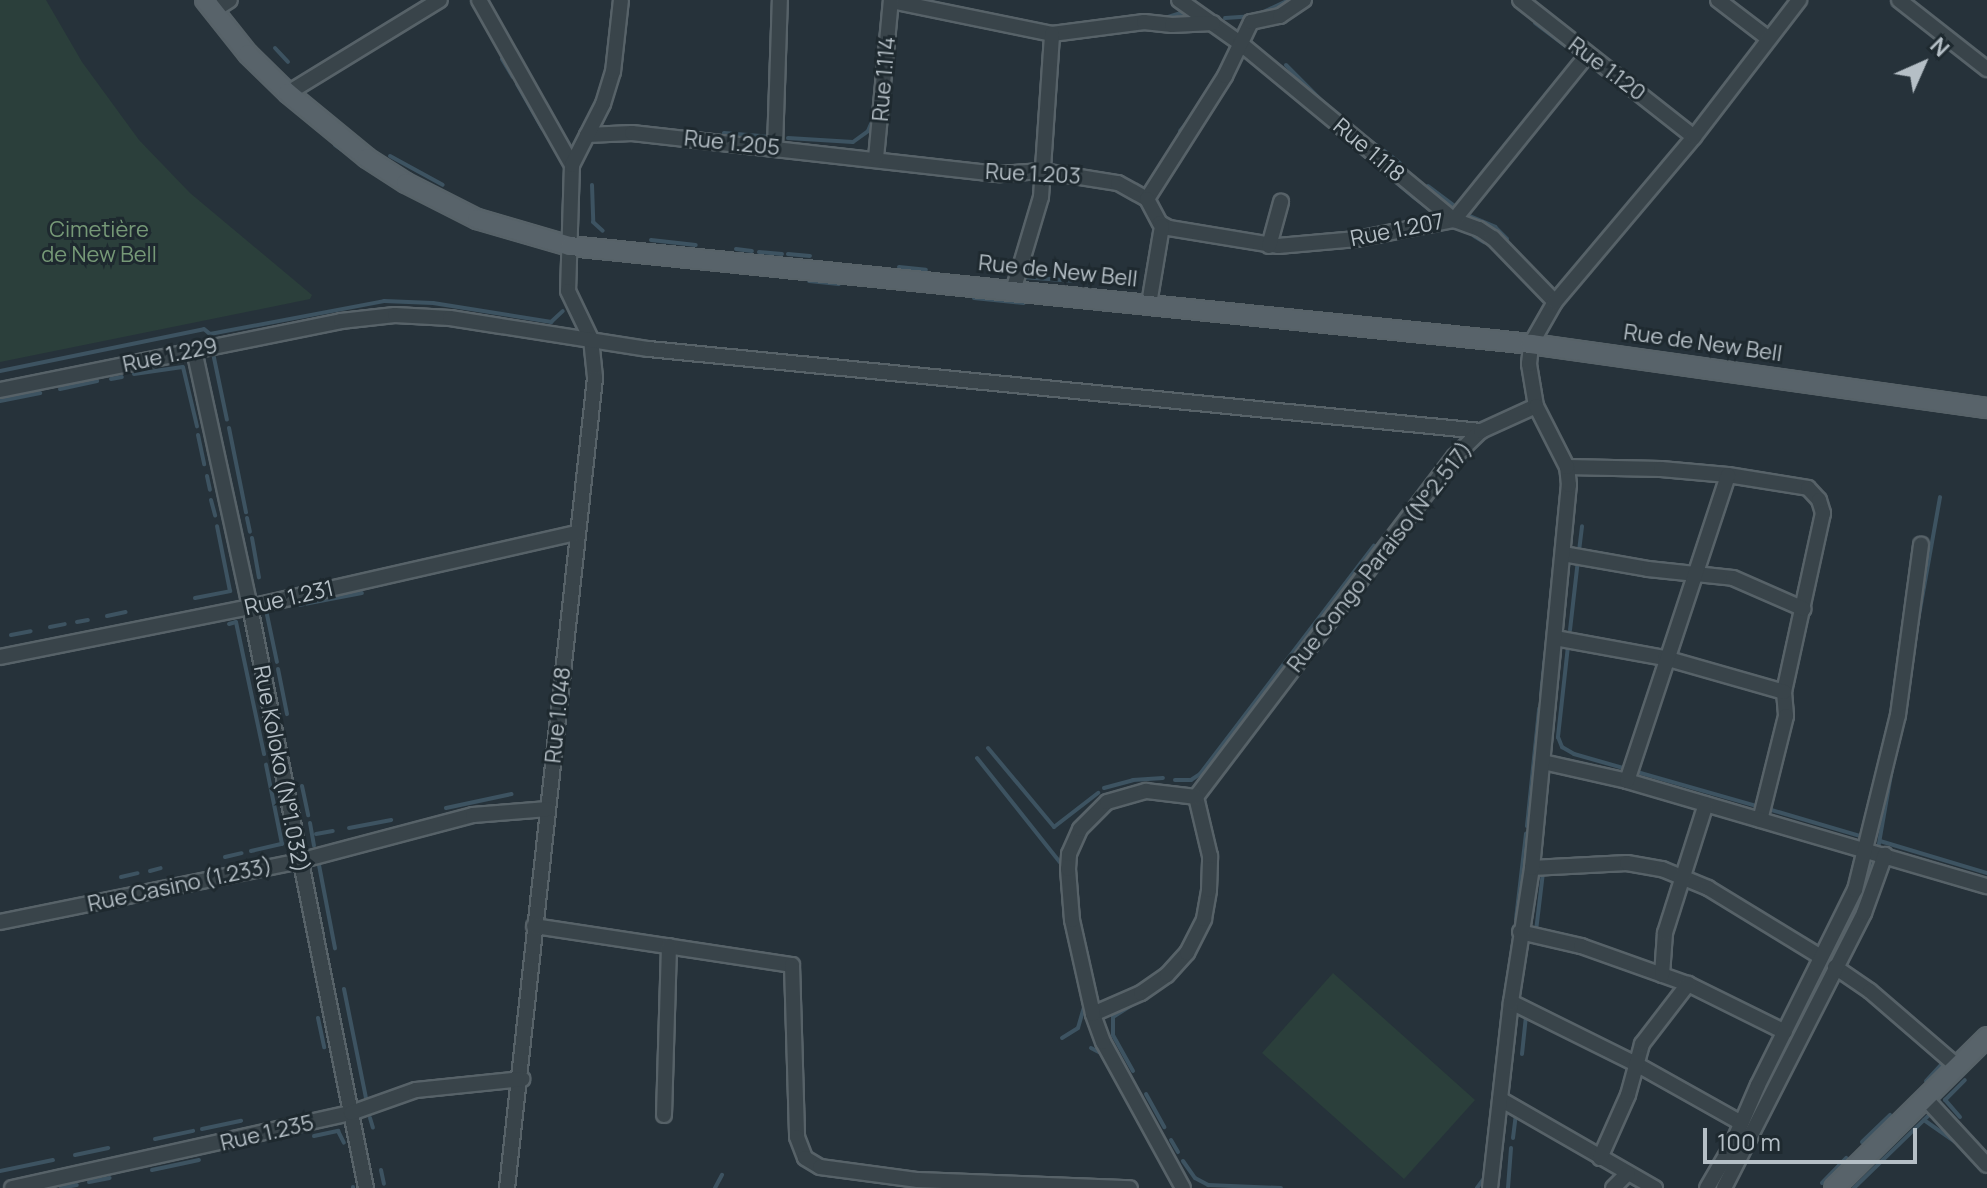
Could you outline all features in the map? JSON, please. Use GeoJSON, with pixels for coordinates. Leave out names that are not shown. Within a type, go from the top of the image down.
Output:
{"type":"FeatureCollection","features":[{"type":"Feature","properties":{"kind":"main road","name":"Rue de New Bell"},"geometry":{"type":"LineString","coordinates":[[209,6],[248,54],[288,93],[355,149],[406,183],[477,219],[570,246],[1531,344],[1987,408]]}},
{"type":"Feature","properties":{"kind":"main road"},"geometry":{"type":"LineString","coordinates":[[1834,1188],[1987,1037]]}},
{"type":"Feature","properties":{"kind":"street"},"geometry":{"type":"LineString","coordinates":[[209,6],[230,0]]}},
{"type":"Feature","properties":{"kind":"street"},"geometry":{"type":"LineString","coordinates":[[288,93],[440,0]]}},
{"type":"Feature","properties":{"kind":"street"},"geometry":{"type":"LineString","coordinates":[[479,0],[572,165]]}},
{"type":"Feature","properties":{"kind":"street"},"geometry":{"type":"LineString","coordinates":[[572,165],[603,104],[613,72],[621,0]]}},
{"type":"Feature","properties":{"kind":"street"},"geometry":{"type":"LineString","coordinates":[[775,147],[780,0]]}},
{"type":"Feature","properties":{"kind":"street"},"geometry":{"type":"LineString","coordinates":[[891,0],[938,8],[1010,28],[1052,34],[1144,22],[1172,25],[1213,23]]}},
{"type":"Feature","properties":{"kind":"street","name":"Rue 1.114"},"geometry":{"type":"LineString","coordinates":[[876,158],[891,0]]}},
{"type":"Feature","properties":{"kind":"street","name":"Rue 1.118"},"geometry":{"type":"LineString","coordinates":[[1179,0],[1240,43],[1454,220],[1493,238],[1555,302]]}},
{"type":"Feature","properties":{"kind":"street"},"geometry":{"type":"LineString","coordinates":[[1149,304],[1162,226],[1147,199],[1225,76],[1251,22],[1280,16],[1304,0]]}},
{"type":"Feature","properties":{"kind":"street","name":"Rue 1.120"},"geometry":{"type":"LineString","coordinates":[[1520,0],[1694,137]]}},
{"type":"Feature","properties":{"kind":"street"},"geometry":{"type":"LineString","coordinates":[[1718,0],[1769,39]]}},
{"type":"Feature","properties":{"kind":"street"},"geometry":{"type":"LineString","coordinates":[[1490,1188],[1520,932],[1532,868],[1569,485],[1567,467],[1536,406],[1529,364],[1531,344],[1555,302],[1694,137],[1799,0]]}},
{"type":"Feature","properties":{"kind":"street"},"geometry":{"type":"LineString","coordinates":[[1899,0],[1987,69]]}},
{"type":"Feature","properties":{"kind":"street"},"geometry":{"type":"LineString","coordinates":[[1013,291],[1038,208],[1052,34]]}},
{"type":"Feature","properties":{"kind":"street","name":"Rue 1.207"},"geometry":{"type":"LineString","coordinates":[[1162,226],[1269,246],[1357,239],[1454,220],[1587,55]]}},
{"type":"Feature","properties":{"kind":"street","name":"Rue 1.205"},"geometry":{"type":"LineString","coordinates":[[587,135],[632,133],[876,158]]}},
{"type":"Feature","properties":{"kind":"street","name":"Rue 1.203"},"geometry":{"type":"LineString","coordinates":[[876,158],[1000,174],[1042,171],[1118,183],[1147,199]]}},
{"type":"Feature","properties":{"kind":"street","name":"Rue 1.048"},"geometry":{"type":"LineString","coordinates":[[507,1188],[522,1079],[534,926],[595,378],[591,339],[568,291],[572,165]]}},
{"type":"Feature","properties":{"kind":"street"},"geometry":{"type":"LineString","coordinates":[[1269,246],[1281,202]]}},
{"type":"Feature","properties":{"kind":"street","name":"Rue 1.229"},"geometry":{"type":"LineString","coordinates":[[0,390],[341,321],[395,315],[437,317],[663,351],[1481,431]]}},
{"type":"Feature","properties":{"kind":"street","name":"Rue Koloko (N°1.032)"},"geometry":{"type":"LineString","coordinates":[[194,350],[250,607],[366,1188]]}},
{"type":"Feature","properties":{"kind":"street","name":"Rue Congo Paraiso(N°2.517)"},"geometry":{"type":"LineString","coordinates":[[1196,797],[1454,457],[1481,431],[1536,406]]}},
{"type":"Feature","properties":{"kind":"street"},"geometry":{"type":"LineString","coordinates":[[1567,467],[1661,469],[1728,475],[1808,488],[1819,500],[1823,513],[1784,692],[1786,716],[1760,820]]}},
{"type":"Feature","properties":{"kind":"street"},"geometry":{"type":"LineString","coordinates":[[1627,781],[1692,575],[1728,475]]}},
{"type":"Feature","properties":{"kind":"street","name":"Rue 1.231"},"geometry":{"type":"LineString","coordinates":[[0,657],[250,607],[577,533]]}},
{"type":"Feature","properties":{"kind":"street"},"geometry":{"type":"LineString","coordinates":[[1707,1188],[1855,890],[1898,715],[1921,545]]}},
{"type":"Feature","properties":{"kind":"street"},"geometry":{"type":"LineString","coordinates":[[1563,554],[1692,575],[1705,572],[1733,578],[1804,609]]}},
{"type":"Feature","properties":{"kind":"street"},"geometry":{"type":"LineString","coordinates":[[1555,638],[1665,658],[1784,692]]}},
{"type":"Feature","properties":{"kind":"street"},"geometry":{"type":"LineString","coordinates":[[1543,762],[1627,781],[1987,886]]}},
{"type":"Feature","properties":{"kind":"street"},"geometry":{"type":"LineString","coordinates":[[1093,1014],[1141,993],[1167,975],[1187,953],[1204,919],[1210,856],[1196,797],[1146,791],[1107,802],[1094,812],[1072,844],[1068,869],[1072,920],[1093,1014],[1103,1042],[1183,1188]]}},
{"type":"Feature","properties":{"kind":"street"},"geometry":{"type":"LineString","coordinates":[[1662,975],[1665,933],[1706,804]]}},
{"type":"Feature","properties":{"kind":"street","name":"Rue Casino (1.233)"},"geometry":{"type":"LineString","coordinates":[[0,922],[299,861],[473,815],[548,809]]}},
{"type":"Feature","properties":{"kind":"street"},"geometry":{"type":"LineString","coordinates":[[1724,1188],[1872,895],[1885,855]]}},
{"type":"Feature","properties":{"kind":"street"},"geometry":{"type":"LineString","coordinates":[[1532,868],[1627,863],[1682,875],[1821,957]]}},
{"type":"Feature","properties":{"kind":"street"},"geometry":{"type":"LineString","coordinates":[[534,926],[792,965],[797,1137],[805,1158],[820,1167],[918,1180],[1130,1188]]}},
{"type":"Feature","properties":{"kind":"street"},"geometry":{"type":"LineString","coordinates":[[1520,932],[1581,946],[1688,984],[1785,1032]]}},
{"type":"Feature","properties":{"kind":"street"},"geometry":{"type":"LineString","coordinates":[[664,1115],[669,946]]}},
{"type":"Feature","properties":{"kind":"street"},"geometry":{"type":"LineString","coordinates":[[1835,967],[1870,991],[1957,1066]]}},
{"type":"Feature","properties":{"kind":"street"},"geometry":{"type":"LineString","coordinates":[[1600,1158],[1628,1095],[1647,1035],[1688,984]]}},
{"type":"Feature","properties":{"kind":"street"},"geometry":{"type":"LineString","coordinates":[[1511,1002],[1636,1064],[1741,1123]]}},
{"type":"Feature","properties":{"kind":"street","name":"Rue 1.235"},"geometry":{"type":"LineString","coordinates":[[12,1188],[351,1113],[416,1090],[522,1079]]}},
{"type":"Feature","properties":{"kind":"street"},"geometry":{"type":"LineString","coordinates":[[1925,1098],[1987,1165]]}},
{"type":"Feature","properties":{"kind":"street"},"geometry":{"type":"LineString","coordinates":[[1500,1099],[1655,1188]]}},
{"type":"Feature","properties":{"kind":"street"},"geometry":{"type":"LineString","coordinates":[[1613,1188],[1628,1173]]}},
{"type":"Feature","properties":{"kind":"green space","name":"Cimetière de New Bell"},"geometry":{"type":"Polygon","coordinates":[[[0,0],[46,0],[82,62],[139,140],[190,193],[312,295],[310,299],[0,362],[0,0]]]}},
{"type":"Feature","properties":{"kind":"green space"},"geometry":{"type":"Polygon","coordinates":[[[1333,973],[1475,1100],[1404,1179],[1262,1053],[1333,973]]]}},
{"type":"Feature","properties":{"kind":"waterway"},"geometry":{"type":"LineString","coordinates":[[1259,14],[1289,0]]}},
{"type":"Feature","properties":{"kind":"waterway"},"geometry":{"type":"LineString","coordinates":[[1162,19],[1180,13],[1192,16]]}},
{"type":"Feature","properties":{"kind":"waterway"},"geometry":{"type":"LineString","coordinates":[[1225,18],[1251,16]]}},
{"type":"Feature","properties":{"kind":"waterway"},"geometry":{"type":"LineString","coordinates":[[1535,23],[1599,71]]}},
{"type":"Feature","properties":{"kind":"waterway"},"geometry":{"type":"LineString","coordinates":[[275,48],[288,62]]}},
{"type":"Feature","properties":{"kind":"waterway"},"geometry":{"type":"LineString","coordinates":[[502,59],[513,77]]}},
{"type":"Feature","properties":{"kind":"waterway"},"geometry":{"type":"LineString","coordinates":[[1286,65],[1326,105]]}},
{"type":"Feature","properties":{"kind":"waterway"},"geometry":{"type":"LineString","coordinates":[[517,84],[542,128]]}},
{"type":"Feature","properties":{"kind":"waterway"},"geometry":{"type":"LineString","coordinates":[[291,107],[318,130]]}},
{"type":"Feature","properties":{"kind":"waterway"},"geometry":{"type":"LineString","coordinates":[[1180,131],[1192,116]]}},
{"type":"Feature","properties":{"kind":"waterway"},"geometry":{"type":"LineString","coordinates":[[788,138],[853,142],[868,131],[873,119]]}},
{"type":"Feature","properties":{"kind":"waterway"},"geometry":{"type":"LineString","coordinates":[[724,133],[772,137]]}},
{"type":"Feature","properties":{"kind":"waterway"},"geometry":{"type":"LineString","coordinates":[[1361,134],[1387,153]]}},
{"type":"Feature","properties":{"kind":"waterway"},"geometry":{"type":"LineString","coordinates":[[335,145],[347,153]]}},
{"type":"Feature","properties":{"kind":"waterway"},"geometry":{"type":"LineString","coordinates":[[1361,153],[1411,195]]}},
{"type":"Feature","properties":{"kind":"waterway"},"geometry":{"type":"LineString","coordinates":[[390,156],[443,185]]}},
{"type":"Feature","properties":{"kind":"waterway"},"geometry":{"type":"LineString","coordinates":[[1391,156],[1400,163]]}},
{"type":"Feature","properties":{"kind":"waterway"},"geometry":{"type":"LineString","coordinates":[[592,185],[593,222],[603,231]]}},
{"type":"Feature","properties":{"kind":"waterway"},"geometry":{"type":"LineString","coordinates":[[1428,186],[1458,209]]}},
{"type":"Feature","properties":{"kind":"waterway"},"geometry":{"type":"LineString","coordinates":[[1412,196],[1441,218]]}},
{"type":"Feature","properties":{"kind":"waterway"},"geometry":{"type":"LineString","coordinates":[[1465,214],[1495,227],[1507,239]]}},
{"type":"Feature","properties":{"kind":"waterway"},"geometry":{"type":"LineString","coordinates":[[1474,236],[1484,242]]}},
{"type":"Feature","properties":{"kind":"waterway"},"geometry":{"type":"LineString","coordinates":[[651,240],[696,245]]}},
{"type":"Feature","properties":{"kind":"waterway"},"geometry":{"type":"LineString","coordinates":[[736,249],[752,251]]}},
{"type":"Feature","properties":{"kind":"waterway"},"geometry":{"type":"LineString","coordinates":[[759,252],[782,254]]}},
{"type":"Feature","properties":{"kind":"waterway"},"geometry":{"type":"LineString","coordinates":[[788,254],[810,256]]}},
{"type":"Feature","properties":{"kind":"waterway"},"geometry":{"type":"LineString","coordinates":[[899,267],[926,270]]}},
{"type":"Feature","properties":{"kind":"waterway"},"geometry":{"type":"LineString","coordinates":[[1022,277],[1075,281]]}},
{"type":"Feature","properties":{"kind":"waterway"},"geometry":{"type":"LineString","coordinates":[[809,281],[839,284]]}},
{"type":"Feature","properties":{"kind":"waterway"},"geometry":{"type":"LineString","coordinates":[[974,298],[1024,303]]}},
{"type":"Feature","properties":{"kind":"waterway"},"geometry":{"type":"LineString","coordinates":[[0,371],[204,329],[210,334],[384,301],[433,303],[551,322],[563,311]]}},
{"type":"Feature","properties":{"kind":"waterway"},"geometry":{"type":"LineString","coordinates":[[213,353],[227,420]]}},
{"type":"Feature","properties":{"kind":"waterway"},"geometry":{"type":"LineString","coordinates":[[134,374],[183,367],[197,426]]}},
{"type":"Feature","properties":{"kind":"waterway"},"geometry":{"type":"LineString","coordinates":[[111,379],[122,377]]}},
{"type":"Feature","properties":{"kind":"waterway"},"geometry":{"type":"LineString","coordinates":[[60,389],[97,381]]}},
{"type":"Feature","properties":{"kind":"waterway"},"geometry":{"type":"LineString","coordinates":[[0,401],[40,393]]}},
{"type":"Feature","properties":{"kind":"waterway"},"geometry":{"type":"LineString","coordinates":[[229,428],[246,512]]}},
{"type":"Feature","properties":{"kind":"waterway"},"geometry":{"type":"LineString","coordinates":[[198,435],[204,464]]}},
{"type":"Feature","properties":{"kind":"waterway"},"geometry":{"type":"LineString","coordinates":[[207,476],[210,490]]}},
{"type":"Feature","properties":{"kind":"waterway"},"geometry":{"type":"LineString","coordinates":[[1916,632],[1940,497]]}},
{"type":"Feature","properties":{"kind":"waterway"},"geometry":{"type":"LineString","coordinates":[[211,500],[215,515]]}},
{"type":"Feature","properties":{"kind":"waterway"},"geometry":{"type":"LineString","coordinates":[[247,518],[250,532]]}},
{"type":"Feature","properties":{"kind":"waterway"},"geometry":{"type":"LineString","coordinates":[[195,598],[230,591],[217,526]]}},
{"type":"Feature","properties":{"kind":"waterway"},"geometry":{"type":"LineString","coordinates":[[1579,551],[1582,526]]}},
{"type":"Feature","properties":{"kind":"waterway"},"geometry":{"type":"LineString","coordinates":[[252,538],[259,577]]}},
{"type":"Feature","properties":{"kind":"waterway"},"geometry":{"type":"LineString","coordinates":[[1175,780],[1191,780],[1200,774],[1374,546]]}},
{"type":"Feature","properties":{"kind":"waterway"},"geometry":{"type":"LineString","coordinates":[[1570,630],[1578,560]]}},
{"type":"Feature","properties":{"kind":"waterway"},"geometry":{"type":"LineString","coordinates":[[299,605],[362,593]]}},
{"type":"Feature","properties":{"kind":"waterway"},"geometry":{"type":"LineString","coordinates":[[270,610],[266,610],[277,662]]}},
{"type":"Feature","properties":{"kind":"waterway"},"geometry":{"type":"LineString","coordinates":[[107,616],[126,612]]}},
{"type":"Feature","properties":{"kind":"waterway"},"geometry":{"type":"LineString","coordinates":[[77,622],[88,620]]}},
{"type":"Feature","properties":{"kind":"waterway"},"geometry":{"type":"LineString","coordinates":[[229,624],[236,622],[264,754]]}},
{"type":"Feature","properties":{"kind":"waterway"},"geometry":{"type":"LineString","coordinates":[[50,627],[65,624]]}},
{"type":"Feature","properties":{"kind":"waterway"},"geometry":{"type":"LineString","coordinates":[[11,635],[31,631]]}},
{"type":"Feature","properties":{"kind":"waterway"},"geometry":{"type":"LineString","coordinates":[[1568,646],[1558,737],[1562,747],[1574,754],[1760,807]]}},
{"type":"Feature","properties":{"kind":"waterway"},"geometry":{"type":"LineString","coordinates":[[1541,695],[1545,658]]}},
{"type":"Feature","properties":{"kind":"waterway"},"geometry":{"type":"LineString","coordinates":[[278,669],[287,714]]}},
{"type":"Feature","properties":{"kind":"waterway"},"geometry":{"type":"LineString","coordinates":[[1527,826],[1539,709]]}},
{"type":"Feature","properties":{"kind":"waterway"},"geometry":{"type":"LineString","coordinates":[[988,748],[1054,827],[1098,793]]}},
{"type":"Feature","properties":{"kind":"waterway"},"geometry":{"type":"LineString","coordinates":[[977,758],[1062,865]]}},
{"type":"Feature","properties":{"kind":"waterway"},"geometry":{"type":"LineString","coordinates":[[1878,849],[1893,763]]}},
{"type":"Feature","properties":{"kind":"waterway"},"geometry":{"type":"LineString","coordinates":[[251,851],[282,844],[266,765]]}},
{"type":"Feature","properties":{"kind":"waterway"},"geometry":{"type":"LineString","coordinates":[[1104,788],[1133,780],[1163,778]]}},
{"type":"Feature","properties":{"kind":"waterway"},"geometry":{"type":"LineString","coordinates":[[302,786],[308,815]]}},
{"type":"Feature","properties":{"kind":"waterway"},"geometry":{"type":"LineString","coordinates":[[446,808],[512,794]]}},
{"type":"Feature","properties":{"kind":"waterway"},"geometry":{"type":"LineString","coordinates":[[1768,809],[1864,837]]}},
{"type":"Feature","properties":{"kind":"waterway"},"geometry":{"type":"LineString","coordinates":[[349,828],[391,820]]}},
{"type":"Feature","properties":{"kind":"waterway"},"geometry":{"type":"LineString","coordinates":[[310,823],[314,846]]}},
{"type":"Feature","properties":{"kind":"waterway"},"geometry":{"type":"LineString","coordinates":[[316,834],[333,831]]}},
{"type":"Feature","properties":{"kind":"waterway"},"geometry":{"type":"LineString","coordinates":[[1516,919],[1526,834]]}},
{"type":"Feature","properties":{"kind":"waterway"},"geometry":{"type":"LineString","coordinates":[[1880,841],[1987,873]]}},
{"type":"Feature","properties":{"kind":"waterway"},"geometry":{"type":"LineString","coordinates":[[225,857],[242,853]]}},
{"type":"Feature","properties":{"kind":"waterway"},"geometry":{"type":"LineString","coordinates":[[1822,973],[1876,858]]}},
{"type":"Feature","properties":{"kind":"waterway"},"geometry":{"type":"LineString","coordinates":[[318,860],[335,948]]}},
{"type":"Feature","properties":{"kind":"waterway"},"geometry":{"type":"LineString","coordinates":[[150,871],[161,868]]}},
{"type":"Feature","properties":{"kind":"waterway"},"geometry":{"type":"LineString","coordinates":[[1536,931],[1543,872]]}},
{"type":"Feature","properties":{"kind":"waterway"},"geometry":{"type":"LineString","coordinates":[[121,877],[138,873]]}},
{"type":"Feature","properties":{"kind":"waterway"},"geometry":{"type":"LineString","coordinates":[[1062,878],[1065,917]]}},
{"type":"Feature","properties":{"kind":"waterway"},"geometry":{"type":"LineString","coordinates":[[1133,1071],[1113,1035],[1113,1017],[1163,985]]}},
{"type":"Feature","properties":{"kind":"waterway"},"geometry":{"type":"LineString","coordinates":[[344,989],[367,1103]]}},
{"type":"Feature","properties":{"kind":"waterway"},"geometry":{"type":"LineString","coordinates":[[1062,1038],[1078,1028],[1085,1003]]}},
{"type":"Feature","properties":{"kind":"waterway"},"geometry":{"type":"LineString","coordinates":[[318,1018],[324,1047]]}},
{"type":"Feature","properties":{"kind":"waterway"},"geometry":{"type":"LineString","coordinates":[[1522,1054],[1526,1018]]}},
{"type":"Feature","properties":{"kind":"waterway"},"geometry":{"type":"LineString","coordinates":[[1091,1048],[1103,1054]]}},
{"type":"Feature","properties":{"kind":"waterway"},"geometry":{"type":"LineString","coordinates":[[1926,1081],[1944,1062]]}},
{"type":"Feature","properties":{"kind":"waterway"},"geometry":{"type":"LineString","coordinates":[[1960,1117],[1945,1100],[1965,1080]]}},
{"type":"Feature","properties":{"kind":"waterway"},"geometry":{"type":"LineString","coordinates":[[1146,1094],[1164,1127]]}},
{"type":"Feature","properties":{"kind":"waterway"},"geometry":{"type":"LineString","coordinates":[[1854,1188],[1930,1114]]}},
{"type":"Feature","properties":{"kind":"waterway"},"geometry":{"type":"LineString","coordinates":[[1513,1138],[1516,1115]]}},
{"type":"Feature","properties":{"kind":"waterway"},"geometry":{"type":"LineString","coordinates":[[1862,1142],[1890,1115]]}},
{"type":"Feature","properties":{"kind":"waterway"},"geometry":{"type":"LineString","coordinates":[[370,1118],[373,1128]]}},
{"type":"Feature","properties":{"kind":"waterway"},"geometry":{"type":"LineString","coordinates":[[1924,1120],[1955,1142]]}},
{"type":"Feature","properties":{"kind":"waterway"},"geometry":{"type":"LineString","coordinates":[[202,1129],[241,1121]]}},
{"type":"Feature","properties":{"kind":"waterway"},"geometry":{"type":"LineString","coordinates":[[155,1139],[193,1131]]}},
{"type":"Feature","properties":{"kind":"waterway"},"geometry":{"type":"LineString","coordinates":[[314,1136],[338,1131],[344,1143]]}},
{"type":"Feature","properties":{"kind":"waterway"},"geometry":{"type":"LineString","coordinates":[[1171,1140],[1178,1152]]}},
{"type":"Feature","properties":{"kind":"waterway"},"geometry":{"type":"LineString","coordinates":[[75,1155],[108,1148]]}},
{"type":"Feature","properties":{"kind":"waterway"},"geometry":{"type":"LineString","coordinates":[[1508,1188],[1511,1148]]}},
{"type":"Feature","properties":{"kind":"waterway"},"geometry":{"type":"LineString","coordinates":[[1962,1149],[1975,1162]]}},
{"type":"Feature","properties":{"kind":"waterway"},"geometry":{"type":"LineString","coordinates":[[1822,1183],[1846,1158]]}},
{"type":"Feature","properties":{"kind":"waterway"},"geometry":{"type":"LineString","coordinates":[[0,1171],[53,1160]]}},
{"type":"Feature","properties":{"kind":"waterway"},"geometry":{"type":"LineString","coordinates":[[152,1170],[199,1160]]}},
{"type":"Feature","properties":{"kind":"waterway"},"geometry":{"type":"LineString","coordinates":[[1183,1161],[1195,1178],[1208,1185],[1281,1188]]}},
{"type":"Feature","properties":{"kind":"waterway"},"geometry":{"type":"LineString","coordinates":[[381,1170],[384,1184]]}},
{"type":"Feature","properties":{"kind":"waterway"},"geometry":{"type":"LineString","coordinates":[[715,1188],[722,1175]]}},
{"type":"Feature","properties":{"kind":"waterway"},"geometry":{"type":"LineString","coordinates":[[1477,1188],[1485,1177]]}},
{"type":"Feature","properties":{"kind":"waterway"},"geometry":{"type":"LineString","coordinates":[[89,1182],[110,1178]]}},
{"type":"Feature","properties":{"kind":"waterway"},"geometry":{"type":"LineString","coordinates":[[61,1188],[77,1185]]}}]}
